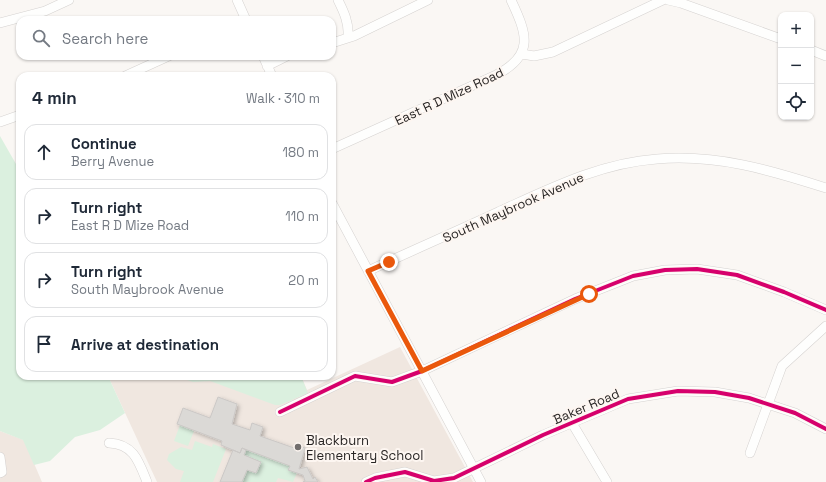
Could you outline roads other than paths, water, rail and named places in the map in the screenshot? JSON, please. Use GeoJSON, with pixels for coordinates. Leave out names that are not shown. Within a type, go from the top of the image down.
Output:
{"type":"FeatureCollection","features":[{"type":"Feature","properties":{"kind":"street"},"geometry":{"type":"LineString","coordinates":[[26,16],[45,11],[69,0]]}},
{"type":"Feature","properties":{"kind":"street"},"geometry":{"type":"LineString","coordinates":[[237,0],[244,16]]}},
{"type":"Feature","properties":{"kind":"street"},"geometry":{"type":"LineString","coordinates":[[336,42],[344,40],[348,36],[349,28],[345,14],[338,0]]}},
{"type":"Feature","properties":{"kind":"street"},"geometry":{"type":"LineString","coordinates":[[348,36],[354,36],[428,0]]}},
{"type":"Feature","properties":{"kind":"street"},"geometry":{"type":"LineString","coordinates":[[511,0],[523,27],[522,54],[534,56],[553,52],[663,0]]}},
{"type":"Feature","properties":{"kind":"street"},"geometry":{"type":"LineString","coordinates":[[668,0],[681,3],[778,38]]}},
{"type":"Feature","properties":{"kind":"street"},"geometry":{"type":"LineString","coordinates":[[0,23],[16,19]]}},
{"type":"Feature","properties":{"kind":"street"},"geometry":{"type":"LineString","coordinates":[[814,51],[826,56]]}},
{"type":"Feature","properties":{"kind":"street","name":"East R D Mize Road"},"geometry":{"type":"LineString","coordinates":[[336,150],[496,75],[513,65],[522,54]]}},
{"type":"Feature","properties":{"kind":"street"},"geometry":{"type":"LineString","coordinates":[[141,72],[162,60]]}},
{"type":"Feature","properties":{"kind":"street"},"geometry":{"type":"LineString","coordinates":[[265,60],[270,72]]}},
{"type":"Feature","properties":{"kind":"street"},"geometry":{"type":"LineString","coordinates":[[267,66],[280,60]]}},
{"type":"Feature","properties":{"kind":"street"},"geometry":{"type":"LineString","coordinates":[[0,122],[16,116]]}},
{"type":"Feature","properties":{"kind":"street","name":"East R D Mize Road"},"geometry":{"type":"LineString","coordinates":[[336,148],[342,146]]}},
{"type":"Feature","properties":{"kind":"street","name":"South Maybrook Avenue"},"geometry":{"type":"LineString","coordinates":[[368,271],[568,180],[614,166],[657,159],[704,159],[755,166],[826,188]]}},
{"type":"Feature","properties":{"kind":"street"},"geometry":{"type":"LineString","coordinates":[[336,211],[481,482]]}},
{"type":"Feature","properties":{"kind":"street"},"geometry":{"type":"LineString","coordinates":[[280,412],[355,376],[392,382],[422,371],[575,300],[633,276],[665,270],[697,269],[737,275],[784,292],[826,310]]}},
{"type":"Feature","properties":{"kind":"street"},"geometry":{"type":"LineString","coordinates":[[750,453],[767,402],[782,366],[826,326]]}},
{"type":"Feature","properties":{"kind":"street","name":"Baker Road"},"geometry":{"type":"LineString","coordinates":[[366,482],[375,478],[405,472],[434,481],[454,478],[572,423],[628,399],[678,390],[715,392],[767,402],[795,413],[826,429]]}},
{"type":"Feature","properties":{"kind":"street"},"geometry":{"type":"LineString","coordinates":[[572,423],[607,482]]}},
{"type":"Feature","properties":{"kind":"street"},"geometry":{"type":"LineString","coordinates":[[109,443],[121,443],[126,447],[136,458],[147,482]]}},
{"type":"Feature","properties":{"kind":"street"},"geometry":{"type":"LineString","coordinates":[[0,457],[2,472],[0,473]]}},
{"type":"Feature","properties":{"kind":"place","name":"Blackburn Elementary School"},"geometry":{"type":"Point","coordinates":[298,447]}}]}
